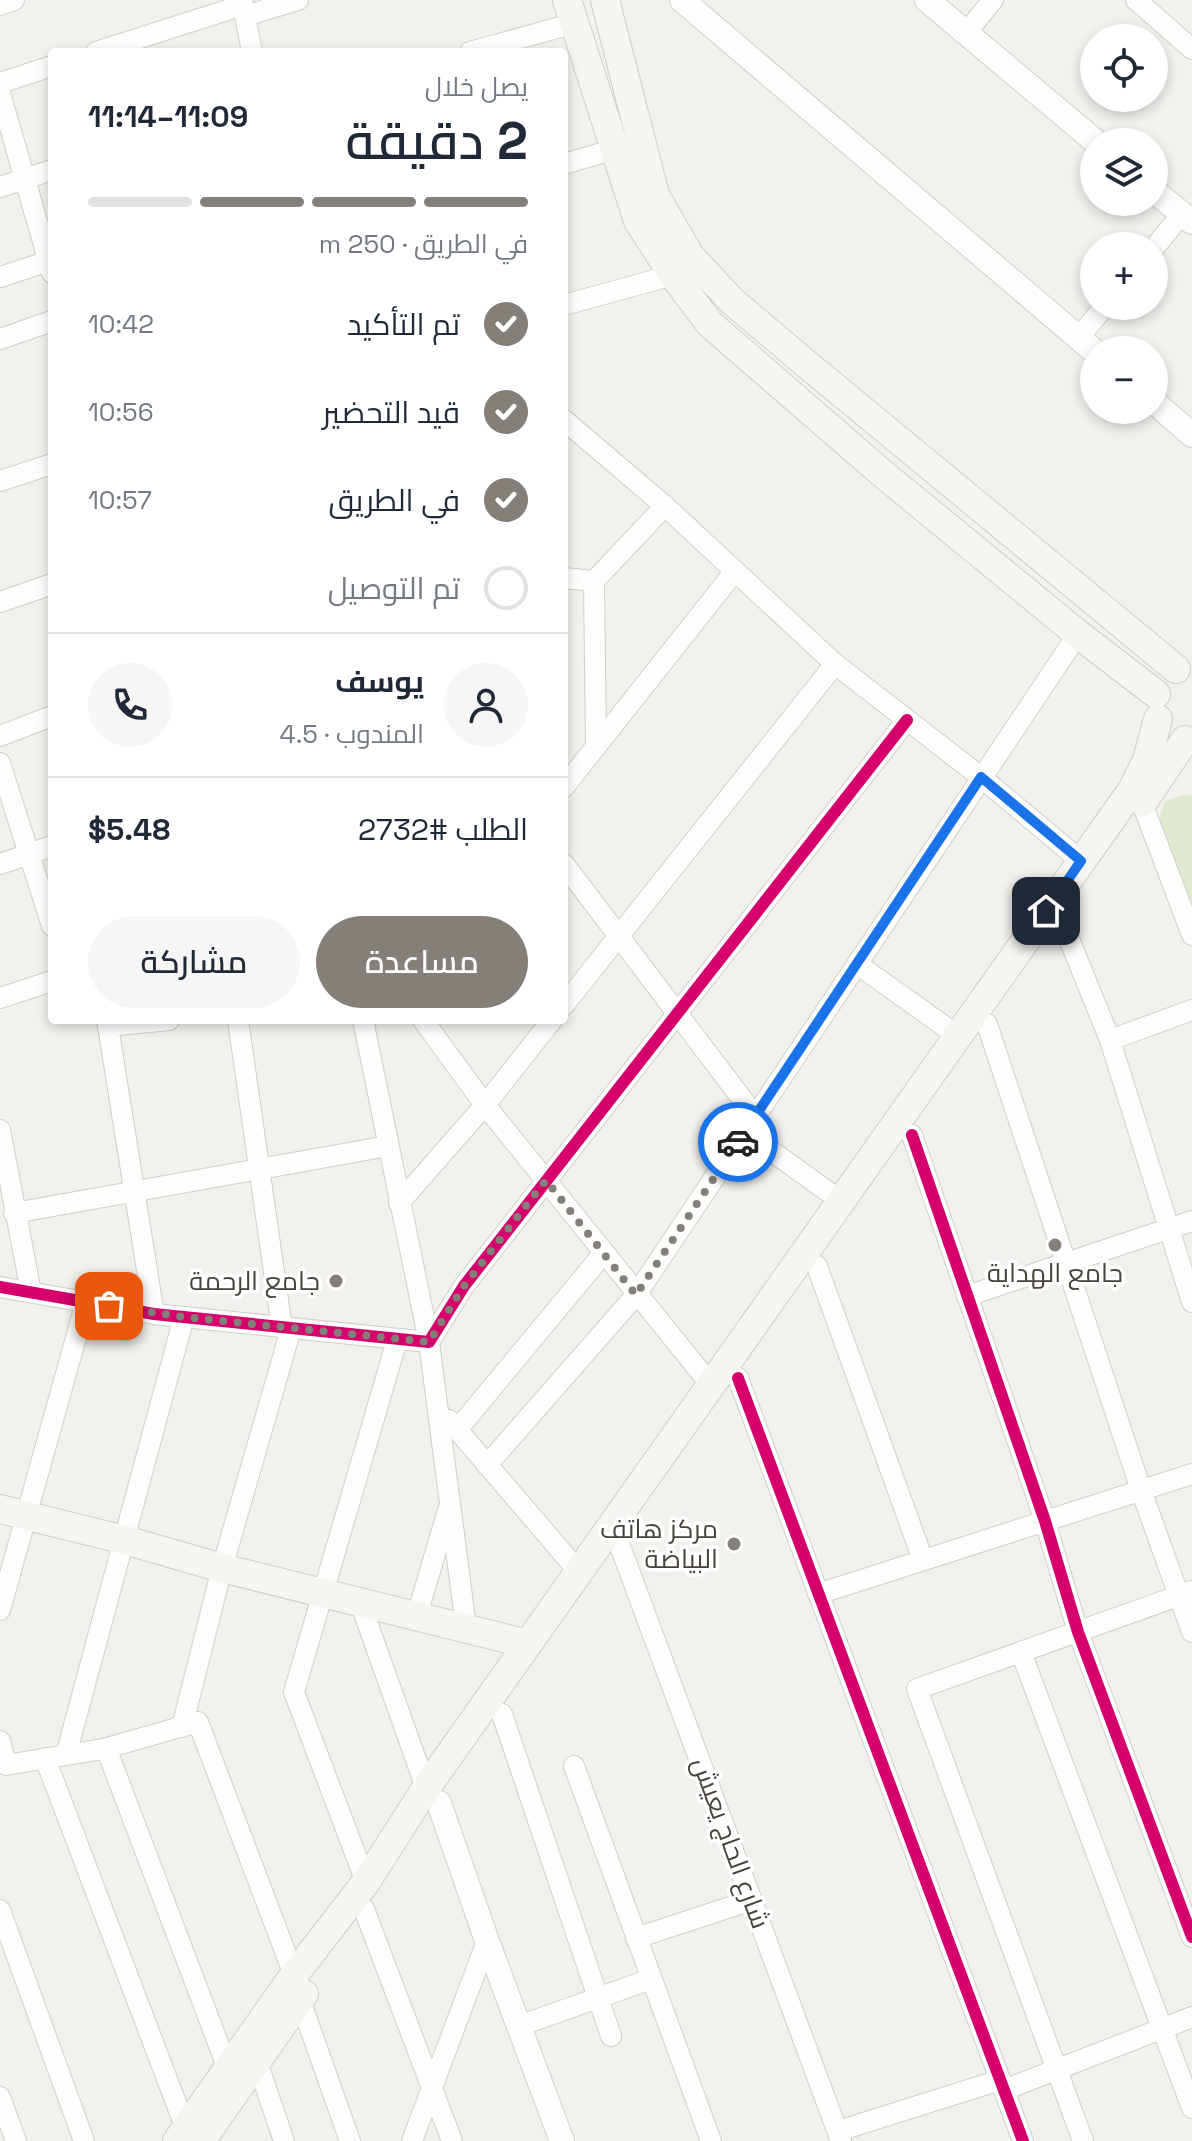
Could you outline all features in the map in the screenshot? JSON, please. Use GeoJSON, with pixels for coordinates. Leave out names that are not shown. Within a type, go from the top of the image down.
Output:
{"type":"FeatureCollection","features":[{"type":"Feature","properties":{"kind":"main road"},"geometry":{"type":"LineString","coordinates":[[432,1796],[502,1714],[620,1546],[841,1201],[1132,790],[1147,760],[1157,707],[1167,675],[1184,667],[768,332],[732,301],[690,256],[655,195],[605,0]]}},
{"type":"Feature","properties":{"kind":"main road"},"geometry":{"type":"LineString","coordinates":[[194,2138],[228,2069],[297,1988],[365,1896],[528,1644],[579,1572],[817,1266],[1188,740],[1174,736],[1157,707],[1078,634],[883,474],[710,324],[638,221],[571,11]]}},
{"type":"Feature","properties":{"kind":"main road"},"geometry":{"type":"LineString","coordinates":[[12,1512],[528,1644]]}},
{"type":"Feature","properties":{"kind":"main road"},"geometry":{"type":"LineString","coordinates":[[194,2138],[257,2062],[297,1988]]}},
{"type":"Feature","properties":{"kind":"street"},"geometry":{"type":"LineString","coordinates":[[0,5],[14,0]]}},
{"type":"Feature","properties":{"kind":"street"},"geometry":{"type":"LineString","coordinates":[[109,48],[243,7],[298,0]]}},
{"type":"Feature","properties":{"kind":"street"},"geometry":{"type":"LineString","coordinates":[[682,0],[1080,340]]}},
{"type":"Feature","properties":{"kind":"street"},"geometry":{"type":"LineString","coordinates":[[927,0],[1080,129]]}},
{"type":"Feature","properties":{"kind":"street"},"geometry":{"type":"LineString","coordinates":[[966,33],[993,0]]}},
{"type":"Feature","properties":{"kind":"street"},"geometry":{"type":"LineString","coordinates":[[1136,0],[1192,49]]}},
{"type":"Feature","properties":{"kind":"street"},"geometry":{"type":"LineString","coordinates":[[243,7],[251,48]]}},
{"type":"Feature","properties":{"kind":"street"},"geometry":{"type":"LineString","coordinates":[[480,48],[571,11]]}},
{"type":"Feature","properties":{"kind":"street"},"geometry":{"type":"LineString","coordinates":[[0,83],[48,67]]}},
{"type":"Feature","properties":{"kind":"street"},"geometry":{"type":"LineString","coordinates":[[0,93],[48,255]]}},
{"type":"Feature","properties":{"kind":"street"},"geometry":{"type":"LineString","coordinates":[[568,163],[615,149]]}},
{"type":"Feature","properties":{"kind":"street"},"geometry":{"type":"LineString","coordinates":[[0,187],[48,171]]}},
{"type":"Feature","properties":{"kind":"street"},"geometry":{"type":"LineString","coordinates":[[1168,202],[1187,218],[1168,235]]}},
{"type":"Feature","properties":{"kind":"street"},"geometry":{"type":"LineString","coordinates":[[0,277],[48,266]]}},
{"type":"Feature","properties":{"kind":"street"},"geometry":{"type":"LineString","coordinates":[[568,304],[673,275]]}},
{"type":"Feature","properties":{"kind":"street"},"geometry":{"type":"LineString","coordinates":[[0,339],[48,322]]}},
{"type":"Feature","properties":{"kind":"street"},"geometry":{"type":"LineString","coordinates":[[1168,414],[1192,435]]}},
{"type":"Feature","properties":{"kind":"street"},"geometry":{"type":"LineString","coordinates":[[568,423],[665,506],[835,664],[981,777],[1081,861]]}},
{"type":"Feature","properties":{"kind":"street"},"geometry":{"type":"LineString","coordinates":[[0,481],[48,465]]}},
{"type":"Feature","properties":{"kind":"street"},"geometry":{"type":"LineString","coordinates":[[596,746],[594,581],[665,506]]}},
{"type":"Feature","properties":{"kind":"street"},"geometry":{"type":"LineString","coordinates":[[568,782],[735,571]]}},
{"type":"Feature","properties":{"kind":"street"},"geometry":{"type":"LineString","coordinates":[[568,578],[594,581]]}},
{"type":"Feature","properties":{"kind":"street"},"geometry":{"type":"LineString","coordinates":[[0,602],[48,585]]}},
{"type":"Feature","properties":{"kind":"street"},"geometry":{"type":"LineString","coordinates":[[487,1465],[636,1295],[1078,634]]}},
{"type":"Feature","properties":{"kind":"street"},"geometry":{"type":"LineString","coordinates":[[568,1000],[835,664]]}},
{"type":"Feature","properties":{"kind":"street"},"geometry":{"type":"LineString","coordinates":[[0,736],[48,718]]}},
{"type":"Feature","properties":{"kind":"street"},"geometry":{"type":"LineString","coordinates":[[429,1342],[464,1286],[907,720]]}},
{"type":"Feature","properties":{"kind":"street"},"geometry":{"type":"LineString","coordinates":[[0,763],[48,913]]}},
{"type":"Feature","properties":{"kind":"street"},"geometry":{"type":"LineString","coordinates":[[1142,803],[1192,935]]}},
{"type":"Feature","properties":{"kind":"street"},"geometry":{"type":"LineString","coordinates":[[0,864],[48,847]]}},
{"type":"Feature","properties":{"kind":"street"},"geometry":{"type":"LineString","coordinates":[[568,872],[677,1013],[750,1124],[841,1201]]}},
{"type":"Feature","properties":{"kind":"street"},"geometry":{"type":"LineString","coordinates":[[1061,919],[1110,1040],[1192,1302]]}},
{"type":"Feature","properties":{"kind":"street"},"geometry":{"type":"LineString","coordinates":[[857,964],[958,1036]]}},
{"type":"Feature","properties":{"kind":"street"},"geometry":{"type":"LineString","coordinates":[[0,998],[48,982]]}},
{"type":"Feature","properties":{"kind":"street"},"geometry":{"type":"LineString","coordinates":[[1110,1040],[1192,1010]]}},
{"type":"Feature","properties":{"kind":"street"},"geometry":{"type":"LineString","coordinates":[[108,1024],[154,1314]]}},
{"type":"Feature","properties":{"kind":"street"},"geometry":{"type":"LineString","coordinates":[[182,1727],[287,1328],[239,1024]]}},
{"type":"Feature","properties":{"kind":"street"},"geometry":{"type":"LineString","coordinates":[[364,1024],[429,1342],[466,1627]]}},
{"type":"Feature","properties":{"kind":"street"},"geometry":{"type":"LineString","coordinates":[[434,1024],[485,1105],[636,1295],[724,1382],[818,1594],[1023,2141]]}},
{"type":"Feature","properties":{"kind":"street"},"geometry":{"type":"LineString","coordinates":[[399,1203],[485,1105],[549,1024]]}},
{"type":"Feature","properties":{"kind":"street"},"geometry":{"type":"LineString","coordinates":[[987,1024],[1141,1490],[1186,1593],[1192,1632]]}},
{"type":"Feature","properties":{"kind":"street"},"geometry":{"type":"LineString","coordinates":[[0,1130],[31,1292]]}},
{"type":"Feature","properties":{"kind":"street"},"geometry":{"type":"LineString","coordinates":[[912,1135],[1045,1521],[1078,1632],[1192,1937]]}},
{"type":"Feature","properties":{"kind":"street"},"geometry":{"type":"LineString","coordinates":[[14,1213],[388,1146]]}},
{"type":"Feature","properties":{"kind":"street"},"geometry":{"type":"LineString","coordinates":[[967,1296],[1192,1221]]}},
{"type":"Feature","properties":{"kind":"street"},"geometry":{"type":"LineString","coordinates":[[457,1430],[603,1254]]}},
{"type":"Feature","properties":{"kind":"street"},"geometry":{"type":"LineString","coordinates":[[817,1266],[923,1560]]}},
{"type":"Feature","properties":{"kind":"street"},"geometry":{"type":"LineString","coordinates":[[0,1287],[154,1314],[429,1342]]}},
{"type":"Feature","properties":{"kind":"street"},"geometry":{"type":"LineString","coordinates":[[0,1610],[12,1512],[86,1302]]}},
{"type":"Feature","properties":{"kind":"street"},"geometry":{"type":"LineString","coordinates":[[184,1317],[125,1540],[56,1756],[194,2138]]}},
{"type":"Feature","properties":{"kind":"street"},"geometry":{"type":"LineString","coordinates":[[397,1340],[294,1692],[452,2141]]}},
{"type":"Feature","properties":{"kind":"street"},"geometry":{"type":"LineString","coordinates":[[437,1403],[579,1572]]}},
{"type":"Feature","properties":{"kind":"street"},"geometry":{"type":"LineString","coordinates":[[818,1594],[1192,1474]]}},
{"type":"Feature","properties":{"kind":"street"},"geometry":{"type":"LineString","coordinates":[[417,1615],[450,1502]]}},
{"type":"Feature","properties":{"kind":"street","name":"شارع الحاج يعيش"},"geometry":{"type":"LineString","coordinates":[[620,1546],[839,2136]]}},
{"type":"Feature","properties":{"kind":"street"},"geometry":{"type":"LineString","coordinates":[[1083,2141],[917,1689],[1186,1593]]}},
{"type":"Feature","properties":{"kind":"street"},"geometry":{"type":"LineString","coordinates":[[360,1602],[562,2141]]}},
{"type":"Feature","properties":{"kind":"street"},"geometry":{"type":"LineString","coordinates":[[1021,1652],[1192,2108]]}},
{"type":"Feature","properties":{"kind":"street"},"geometry":{"type":"LineString","coordinates":[[502,1714],[611,2036]]}},
{"type":"Feature","properties":{"kind":"street"},"geometry":{"type":"LineString","coordinates":[[0,1741],[6,1765],[106,1748],[198,1722],[350,2141]]}},
{"type":"Feature","properties":{"kind":"street"},"geometry":{"type":"LineString","coordinates":[[106,1748],[228,2069]]}},
{"type":"Feature","properties":{"kind":"street"},"geometry":{"type":"LineString","coordinates":[[574,1766],[711,2141]]}},
{"type":"Feature","properties":{"kind":"street"},"geometry":{"type":"LineString","coordinates":[[636,1938],[752,1900]]}},
{"type":"Feature","properties":{"kind":"street"},"geometry":{"type":"LineString","coordinates":[[2,1924],[84,2141]]}},
{"type":"Feature","properties":{"kind":"street"},"geometry":{"type":"LineString","coordinates":[[412,2141],[487,1941]]}},
{"type":"Feature","properties":{"kind":"street"},"geometry":{"type":"LineString","coordinates":[[519,2026],[651,1979]]}},
{"type":"Feature","properties":{"kind":"street"},"geometry":{"type":"LineString","coordinates":[[839,2136],[1057,2070],[1192,2017]]}},
{"type":"Feature","properties":{"kind":"street"},"geometry":{"type":"LineString","coordinates":[[257,2062],[284,2141]]}},
{"type":"Feature","properties":{"kind":"street"},"geometry":{"type":"LineString","coordinates":[[0,2097],[16,2141]]}},
{"type":"Feature","properties":{"kind":"green space"},"geometry":{"type":"Polygon","coordinates":[[[1192,795],[1192,915],[1159,822],[1165,801],[1192,795]]]}},
{"type":"Feature","properties":{"kind":"cycle path"},"geometry":{"type":"LineString","coordinates":[[0,1287],[154,1314],[429,1342],[464,1286],[907,720]]}},
{"type":"Feature","properties":{"kind":"cycle path"},"geometry":{"type":"LineString","coordinates":[[912,1135],[1045,1521],[1078,1632],[1192,1937]]}},
{"type":"Feature","properties":{"kind":"cycle path"},"geometry":{"type":"LineString","coordinates":[[738,1378],[1023,2141]]}},
{"type":"Feature","properties":{"kind":"way so far"},"geometry":{"type":"LineString","coordinates":[[109,1306],[154,1314],[429,1342],[464,1286],[546,1180],[636,1295],[738,1142]]}},
{"type":"Feature","properties":{"kind":"place","name":"جامع الهداية"},"geometry":{"type":"Point","coordinates":[1055,1245]}},
{"type":"Feature","properties":{"kind":"place","name":"جامع الرحمة"},"geometry":{"type":"Point","coordinates":[336,1281]}},
{"type":"Feature","properties":{"kind":"place","name":"مركز هاتف البياضة"},"geometry":{"type":"Point","coordinates":[734,1544]}},
{"type":"Feature","properties":{"kind":"route"},"geometry":{"type":"LineString","coordinates":[[738,1142],[981,777],[1081,861],[1046,911]]}}]}
